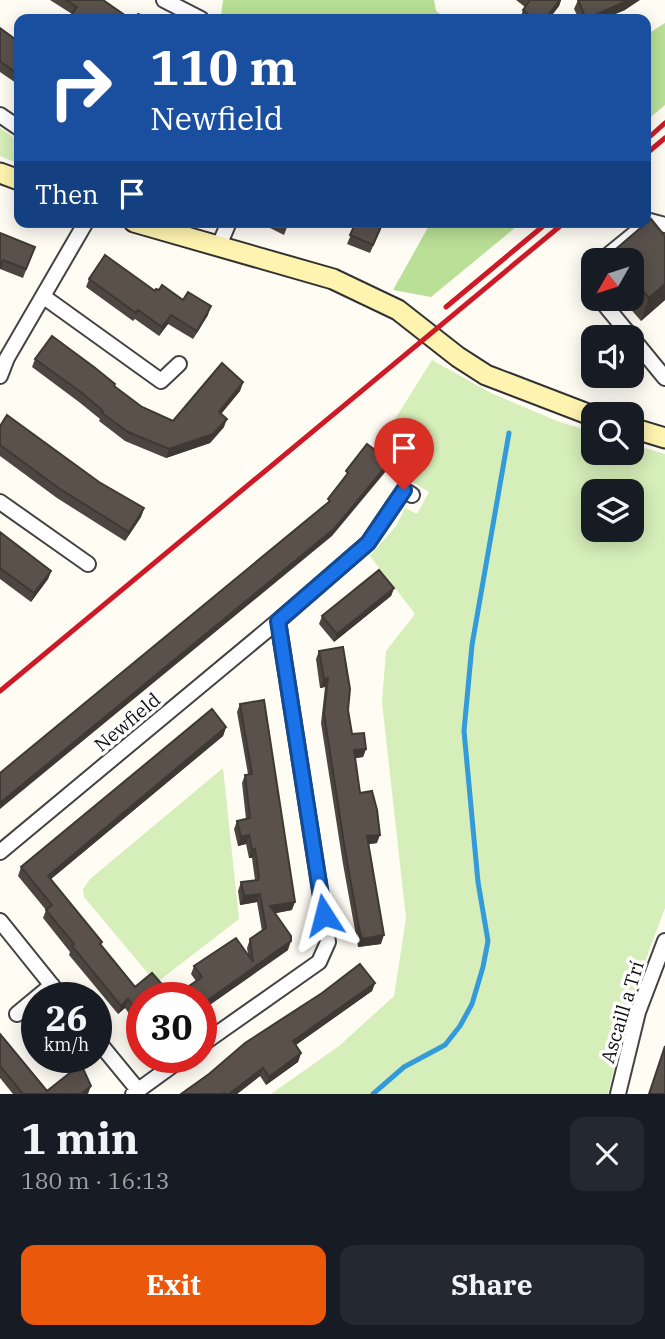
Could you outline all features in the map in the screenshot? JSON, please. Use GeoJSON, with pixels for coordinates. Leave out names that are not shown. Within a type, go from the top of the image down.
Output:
{"type":"FeatureCollection","features":[{"type":"Feature","properties":{"kind":"main road"},"geometry":{"type":"LineString","coordinates":[[153,228],[333,279],[398,310],[458,358],[486,375],[581,411]]}},
{"type":"Feature","properties":{"kind":"main road"},"geometry":{"type":"LineString","coordinates":[[644,432],[665,438]]}},
{"type":"Feature","properties":{"kind":"street"},"geometry":{"type":"LineString","coordinates":[[164,0],[191,14]]}},
{"type":"Feature","properties":{"kind":"street"},"geometry":{"type":"LineString","coordinates":[[0,376],[7,358],[83,228]]}},
{"type":"Feature","properties":{"kind":"street"},"geometry":{"type":"LineString","coordinates":[[218,248],[226,228]]}},
{"type":"Feature","properties":{"kind":"street"},"geometry":{"type":"LineString","coordinates":[[617,248],[641,228]]}},
{"type":"Feature","properties":{"kind":"street"},"geometry":{"type":"LineString","coordinates":[[44,297],[161,381],[179,364]]}},
{"type":"Feature","properties":{"kind":"street"},"geometry":{"type":"LineString","coordinates":[[611,312],[665,378]]}},
{"type":"Feature","properties":{"kind":"street","name":"Newfield"},"geometry":{"type":"LineString","coordinates":[[0,852],[368,543],[404,490],[412,495]]}},
{"type":"Feature","properties":{"kind":"street"},"geometry":{"type":"LineString","coordinates":[[0,502],[88,564]]}},
{"type":"Feature","properties":{"kind":"street"},"geometry":{"type":"LineString","coordinates":[[217,1034],[319,962],[328,942],[278,621]]}},
{"type":"Feature","properties":{"kind":"street"},"geometry":{"type":"LineString","coordinates":[[0,921],[50,982]]}},
{"type":"Feature","properties":{"kind":"street","name":"Ascaill a Trí"},"geometry":{"type":"LineString","coordinates":[[618,1094],[638,1012],[665,941]]}},
{"type":"Feature","properties":{"kind":"street"},"geometry":{"type":"LineString","coordinates":[[17,1014],[21,1011]]}},
{"type":"Feature","properties":{"kind":"street"},"geometry":{"type":"LineString","coordinates":[[112,1061],[135,1092],[162,1073]]}},
{"type":"Feature","properties":{"kind":"green space"},"geometry":{"type":"Polygon","coordinates":[[[223,0],[434,0],[436,11],[440,14],[221,14],[223,0]]]}},
{"type":"Feature","properties":{"kind":"green space"},"geometry":{"type":"Polygon","coordinates":[[[665,23],[665,105],[651,117],[651,32],[665,23]]]}},
{"type":"Feature","properties":{"kind":"green space"},"geometry":{"type":"Polygon","coordinates":[[[0,128],[14,138],[14,162],[0,156],[0,128]]]}},
{"type":"Feature","properties":{"kind":"green space"},"geometry":{"type":"Polygon","coordinates":[[[428,228],[515,228],[431,297],[393,290],[428,228]]]}},
{"type":"Feature","properties":{"kind":"green space"},"geometry":{"type":"Polygon","coordinates":[[[432,360],[491,393],[581,428],[581,465],[644,465],[644,448],[665,454],[665,908],[630,1002],[608,1094],[271,1094],[339,1046],[394,996],[406,918],[382,702],[386,651],[415,614],[370,556],[396,526],[405,508],[417,514],[429,492],[392,470],[385,435],[432,360]]]}},
{"type":"Feature","properties":{"kind":"green space"},"geometry":{"type":"Polygon","coordinates":[[[223,768],[239,919],[155,982],[84,897],[83,889],[90,879],[223,768]]]}},
{"type":"Feature","properties":{"kind":"building"},"geometry":{"type":"Polygon","coordinates":[[[66,0],[103,0],[123,14],[72,14],[77,7],[66,0]]]}},
{"type":"Feature","properties":{"kind":"building"},"geometry":{"type":"Polygon","coordinates":[[[530,0],[560,0],[549,14],[528,14],[523,10],[530,0]]]}},
{"type":"Feature","properties":{"kind":"building"},"geometry":{"type":"Polygon","coordinates":[[[578,0],[629,0],[597,14],[584,14],[578,0]]]}},
{"type":"Feature","properties":{"kind":"building"},"geometry":{"type":"Polygon","coordinates":[[[0,28],[14,38],[14,71],[0,61],[0,28]]]}},
{"type":"Feature","properties":{"kind":"building"},"geometry":{"type":"Polygon","coordinates":[[[651,219],[665,236],[665,284],[649,298],[644,292],[644,248],[617,248],[640,228],[651,228],[651,219]]]}},
{"type":"Feature","properties":{"kind":"building"},"geometry":{"type":"Polygon","coordinates":[[[353,228],[380,228],[373,245],[350,235],[353,228]]]}},
{"type":"Feature","properties":{"kind":"building"},"geometry":{"type":"Polygon","coordinates":[[[0,233],[35,247],[26,269],[3,260],[0,268],[0,233]]]}},
{"type":"Feature","properties":{"kind":"building"},"geometry":{"type":"Polygon","coordinates":[[[105,255],[155,291],[162,285],[183,300],[188,292],[211,306],[197,331],[171,315],[162,327],[138,310],[136,313],[89,279],[105,255]]]}},
{"type":"Feature","properties":{"kind":"building"},"geometry":{"type":"Polygon","coordinates":[[[52,336],[142,407],[173,421],[222,363],[243,382],[219,412],[227,419],[213,434],[169,449],[128,432],[102,413],[103,411],[82,393],[35,359],[52,336]]]}},
{"type":"Feature","properties":{"kind":"building"},"geometry":{"type":"Polygon","coordinates":[[[7,415],[99,482],[144,508],[129,532],[60,489],[0,445],[0,426],[7,415]]]}},
{"type":"Feature","properties":{"kind":"building"},"geometry":{"type":"Polygon","coordinates":[[[367,444],[390,461],[335,528],[0,803],[0,773],[330,501],[328,499],[348,473],[346,471],[367,444]]]}},
{"type":"Feature","properties":{"kind":"building"},"geometry":{"type":"Polygon","coordinates":[[[0,532],[51,571],[34,593],[0,568],[0,532]]]}},
{"type":"Feature","properties":{"kind":"building"},"geometry":{"type":"Polygon","coordinates":[[[379,570],[394,588],[337,634],[322,616],[379,570]]]}},
{"type":"Feature","properties":{"kind":"building"},"geometry":{"type":"Polygon","coordinates":[[[343,647],[350,689],[348,710],[352,734],[364,733],[366,749],[354,750],[360,793],[372,791],[380,835],[367,836],[384,935],[361,939],[324,714],[328,678],[324,679],[319,651],[343,647]]]}},
{"type":"Feature","properties":{"kind":"building"},"geometry":{"type":"Polygon","coordinates":[[[264,700],[295,902],[270,906],[291,936],[291,941],[217,994],[217,982],[195,982],[202,977],[194,966],[236,938],[253,962],[250,939],[266,928],[260,894],[244,896],[241,882],[258,880],[259,877],[255,849],[252,850],[249,835],[241,837],[237,821],[250,818],[245,775],[252,774],[240,704],[264,700]]]}},
{"type":"Feature","properties":{"kind":"building"},"geometry":{"type":"Polygon","coordinates":[[[212,709],[226,727],[48,876],[102,942],[100,944],[131,982],[126,982],[126,1001],[121,1006],[112,995],[112,982],[101,982],[72,946],[74,944],[46,910],[52,905],[21,867],[212,709]]]}},
{"type":"Feature","properties":{"kind":"building"},"geometry":{"type":"Polygon","coordinates":[[[360,964],[375,983],[293,1041],[301,1053],[269,1077],[263,1068],[229,1094],[181,1094],[210,1073],[217,1073],[217,1067],[245,1043],[322,993],[360,964]]]}},
{"type":"Feature","properties":{"kind":"building"},"geometry":{"type":"Polygon","coordinates":[[[152,973],[160,982],[141,982],[152,973]]]}},
{"type":"Feature","properties":{"kind":"building"},"geometry":{"type":"Polygon","coordinates":[[[0,1034],[21,1059],[21,1073],[32,1073],[47,1091],[70,1073],[85,1073],[91,1086],[81,1094],[23,1094],[0,1066],[0,1034]]]}},
{"type":"Feature","properties":{"kind":"building"},"geometry":{"type":"Polygon","coordinates":[[[665,1046],[665,1094],[649,1094],[665,1046]]]}},
{"type":"Feature","properties":{"kind":"waterway"},"geometry":{"type":"LineString","coordinates":[[373,1094],[404,1067],[445,1045],[472,1004],[483,967],[488,941],[478,882],[464,731],[472,645],[509,433]]}},
{"type":"Feature","properties":{"kind":"railway"},"geometry":{"type":"LineString","coordinates":[[651,136],[665,123]]}},
{"type":"Feature","properties":{"kind":"railway"},"geometry":{"type":"LineString","coordinates":[[651,150],[665,138]]}},
{"type":"Feature","properties":{"kind":"railway"},"geometry":{"type":"LineString","coordinates":[[446,307],[541,228]]}},
{"type":"Feature","properties":{"kind":"railway"},"geometry":{"type":"LineString","coordinates":[[0,691],[558,228]]}},
{"type":"Feature","properties":{"kind":"route"},"geometry":{"type":"LineString","coordinates":[[324,915],[278,621],[368,543],[404,490]]}}]}
